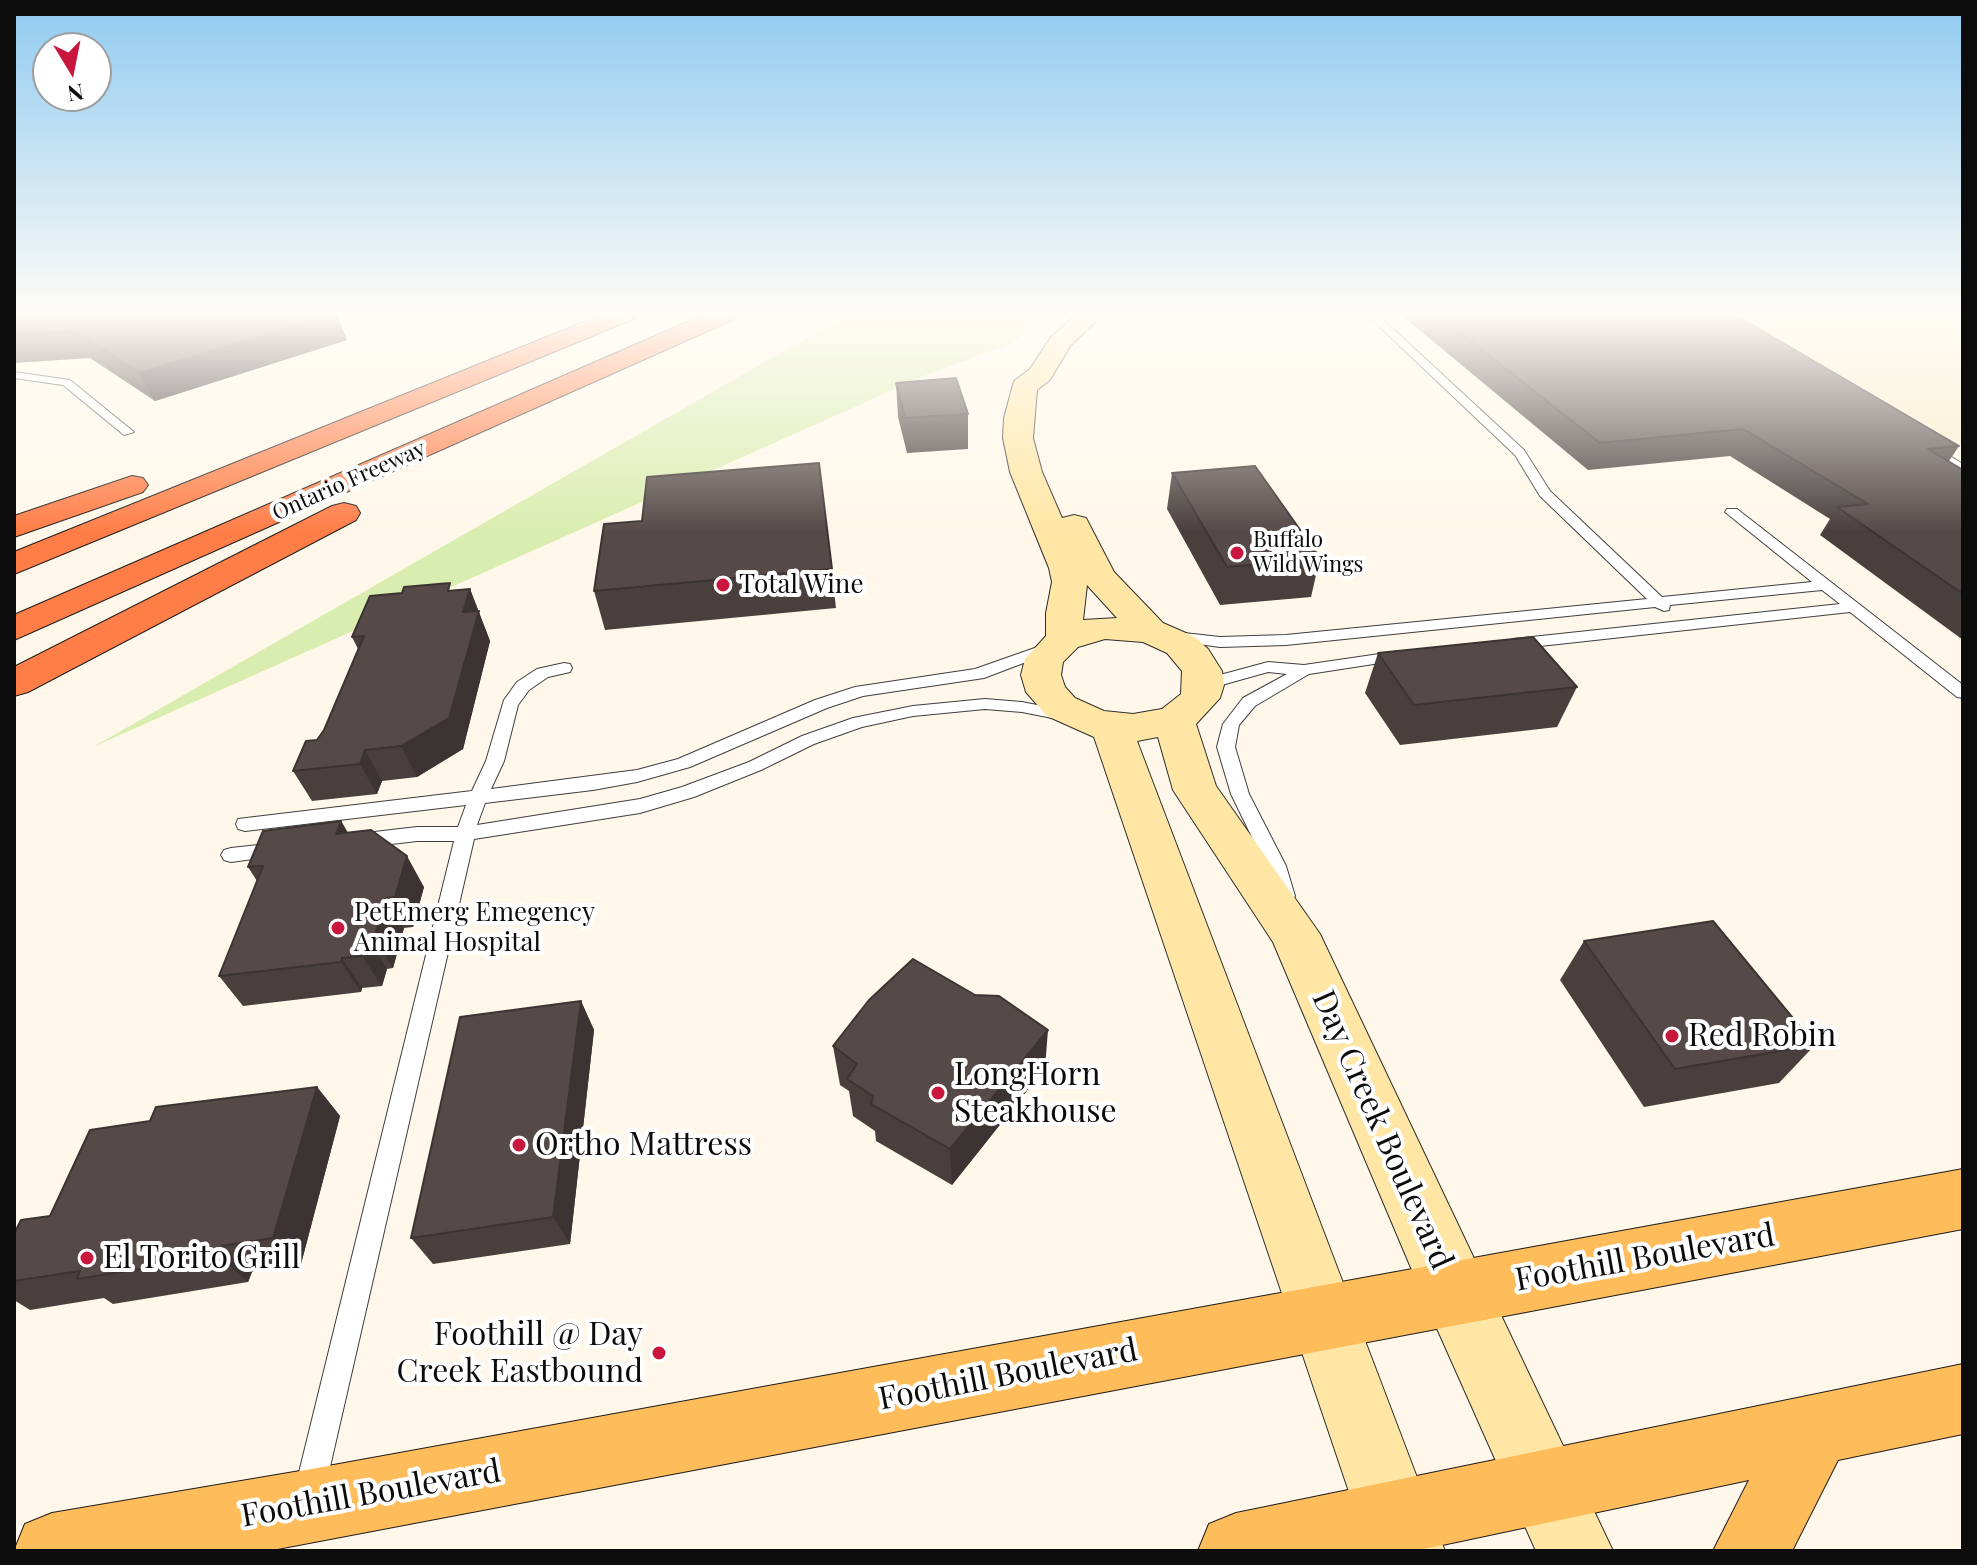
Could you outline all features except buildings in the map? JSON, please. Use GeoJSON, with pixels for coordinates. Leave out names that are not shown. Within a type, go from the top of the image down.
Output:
{"type":"FeatureCollection","features":[{"type":"Feature","properties":{"kind":"highway"},"geometry":{"type":"LineString","coordinates":[[14,527],[425,386]]}},
{"type":"Feature","properties":{"kind":"highway","name":"Ontario Freeway"},"geometry":{"type":"LineString","coordinates":[[14,564],[449,386]]}},
{"type":"Feature","properties":{"kind":"highway","name":"Ontario Freeway"},"geometry":{"type":"LineString","coordinates":[[14,629],[567,386]]}},
{"type":"Feature","properties":{"kind":"highway"},"geometry":{"type":"LineString","coordinates":[[14,683],[382,494],[573,386]]}},
{"type":"Feature","properties":{"kind":"main road","name":"Foothill Boulevard"},"geometry":{"type":"LineString","coordinates":[[52,1551],[306,1507],[1963,1199]]}},
{"type":"Feature","properties":{"kind":"main road"},"geometry":{"type":"LineString","coordinates":[[1236,1551],[1401,1533],[1544,1485],[1963,1399]]}},
{"type":"Feature","properties":{"kind":"main road"},"geometry":{"type":"LineString","coordinates":[[1751,1551],[1816,1430]]}},
{"type":"Feature","properties":{"kind":"street"},"geometry":{"type":"LineString","coordinates":[[1025,386],[1018,438],[1026,472],[1067,568],[1070,582],[1060,642]]}},
{"type":"Feature","properties":{"kind":"street"},"geometry":{"type":"LineString","coordinates":[[1045,386],[1042,437],[1068,512],[1098,576],[1156,634],[1194,657],[1202,671],[1204,685],[1200,698],[1189,710],[1174,720],[1144,727],[1096,723],[1061,707],[1046,692],[1041,675],[1044,659],[1060,642],[1084,631],[1105,628],[1156,634]]}},
{"type":"Feature","properties":{"kind":"street","name":"Day Creek Boulevard"},"geometry":{"type":"LineString","coordinates":[[1174,720],[1195,790],[1295,934],[1454,1292],[1575,1551]]}},
{"type":"Feature","properties":{"kind":"street"},"geometry":{"type":"LineString","coordinates":[[1096,723],[1324,1316],[1401,1533]]}},
{"type":"Feature","properties":{"kind":"lane"},"geometry":{"type":"LineString","coordinates":[[71,386],[128,432]]}},
{"type":"Feature","properties":{"kind":"lane"},"geometry":{"type":"LineString","coordinates":[[1448,386],[1527,462],[1545,493],[1683,626]]}},
{"type":"Feature","properties":{"kind":"lane"},"geometry":{"type":"LineString","coordinates":[[1922,445],[1963,469]]}},
{"type":"Feature","properties":{"kind":"lane"},"geometry":{"type":"LineString","coordinates":[[1732,512],[1963,693]]}},
{"type":"Feature","properties":{"kind":"lane"},"geometry":{"type":"LineString","coordinates":[[1156,634],[1255,643],[1825,585]]}},
{"type":"Feature","properties":{"kind":"lane"},"geometry":{"type":"LineString","coordinates":[[1501,645],[1854,607]]}},
{"type":"Feature","properties":{"kind":"lane"},"geometry":{"type":"LineString","coordinates":[[245,824],[593,784],[637,776],[684,763],[821,704],[896,684],[978,674],[1060,642]]}},
{"type":"Feature","properties":{"kind":"lane"},"geometry":{"type":"LineString","coordinates":[[1204,685],[1268,667],[1305,670],[1410,654]]}},
{"type":"Feature","properties":{"kind":"lane"},"geometry":{"type":"LineString","coordinates":[[306,1507],[465,834],[495,761],[510,704],[523,686],[543,673],[564,668]]}},
{"type":"Feature","properties":{"kind":"lane"},"geometry":{"type":"LineString","coordinates":[[1295,934],[1276,866],[1240,794],[1226,747],[1231,724],[1249,702],[1305,670]]}},
{"type":"Feature","properties":{"kind":"lane"},"geometry":{"type":"LineString","coordinates":[[339,843],[417,834],[465,834],[640,806],[688,792],[755,766],[808,740],[859,722],[913,711],[985,704],[1022,707],[1096,723]]}},
{"type":"Feature","properties":{"kind":"lane"},"geometry":{"type":"LineString","coordinates":[[231,855],[293,848]]}},
{"type":"Feature","properties":{"kind":"shaded area"},"geometry":{"type":"Polygon","coordinates":[[[1860,386],[1963,386],[1963,446],[1860,386]]]}},
{"type":"Feature","properties":{"kind":"green space"},"geometry":{"type":"Polygon","coordinates":[[[723,386],[902,386],[93,747],[723,386]]]}},
{"type":"Feature","properties":{"kind":"place","name":"Buffalo Wild Wings"},"geometry":{"type":"Point","coordinates":[1237,553]}},
{"type":"Feature","properties":{"kind":"place","name":"Total Wine"},"geometry":{"type":"Point","coordinates":[723,585]}},
{"type":"Feature","properties":{"kind":"place","name":"PetEmerg Emegency Animal Hospital"},"geometry":{"type":"Point","coordinates":[338,928]}},
{"type":"Feature","properties":{"kind":"place","name":"Red Robin"},"geometry":{"type":"Point","coordinates":[1672,1036]}},
{"type":"Feature","properties":{"kind":"place","name":"LongHorn Steakhouse"},"geometry":{"type":"Point","coordinates":[938,1093]}},
{"type":"Feature","properties":{"kind":"place","name":"Ortho Mattress"},"geometry":{"type":"Point","coordinates":[519,1145]}},
{"type":"Feature","properties":{"kind":"place","name":"El Torito Grill"},"geometry":{"type":"Point","coordinates":[87,1258]}},
{"type":"Feature","properties":{"kind":"place","name":"Foothill @ Day Creek Eastbound"},"geometry":{"type":"Point","coordinates":[659,1353]}}]}
